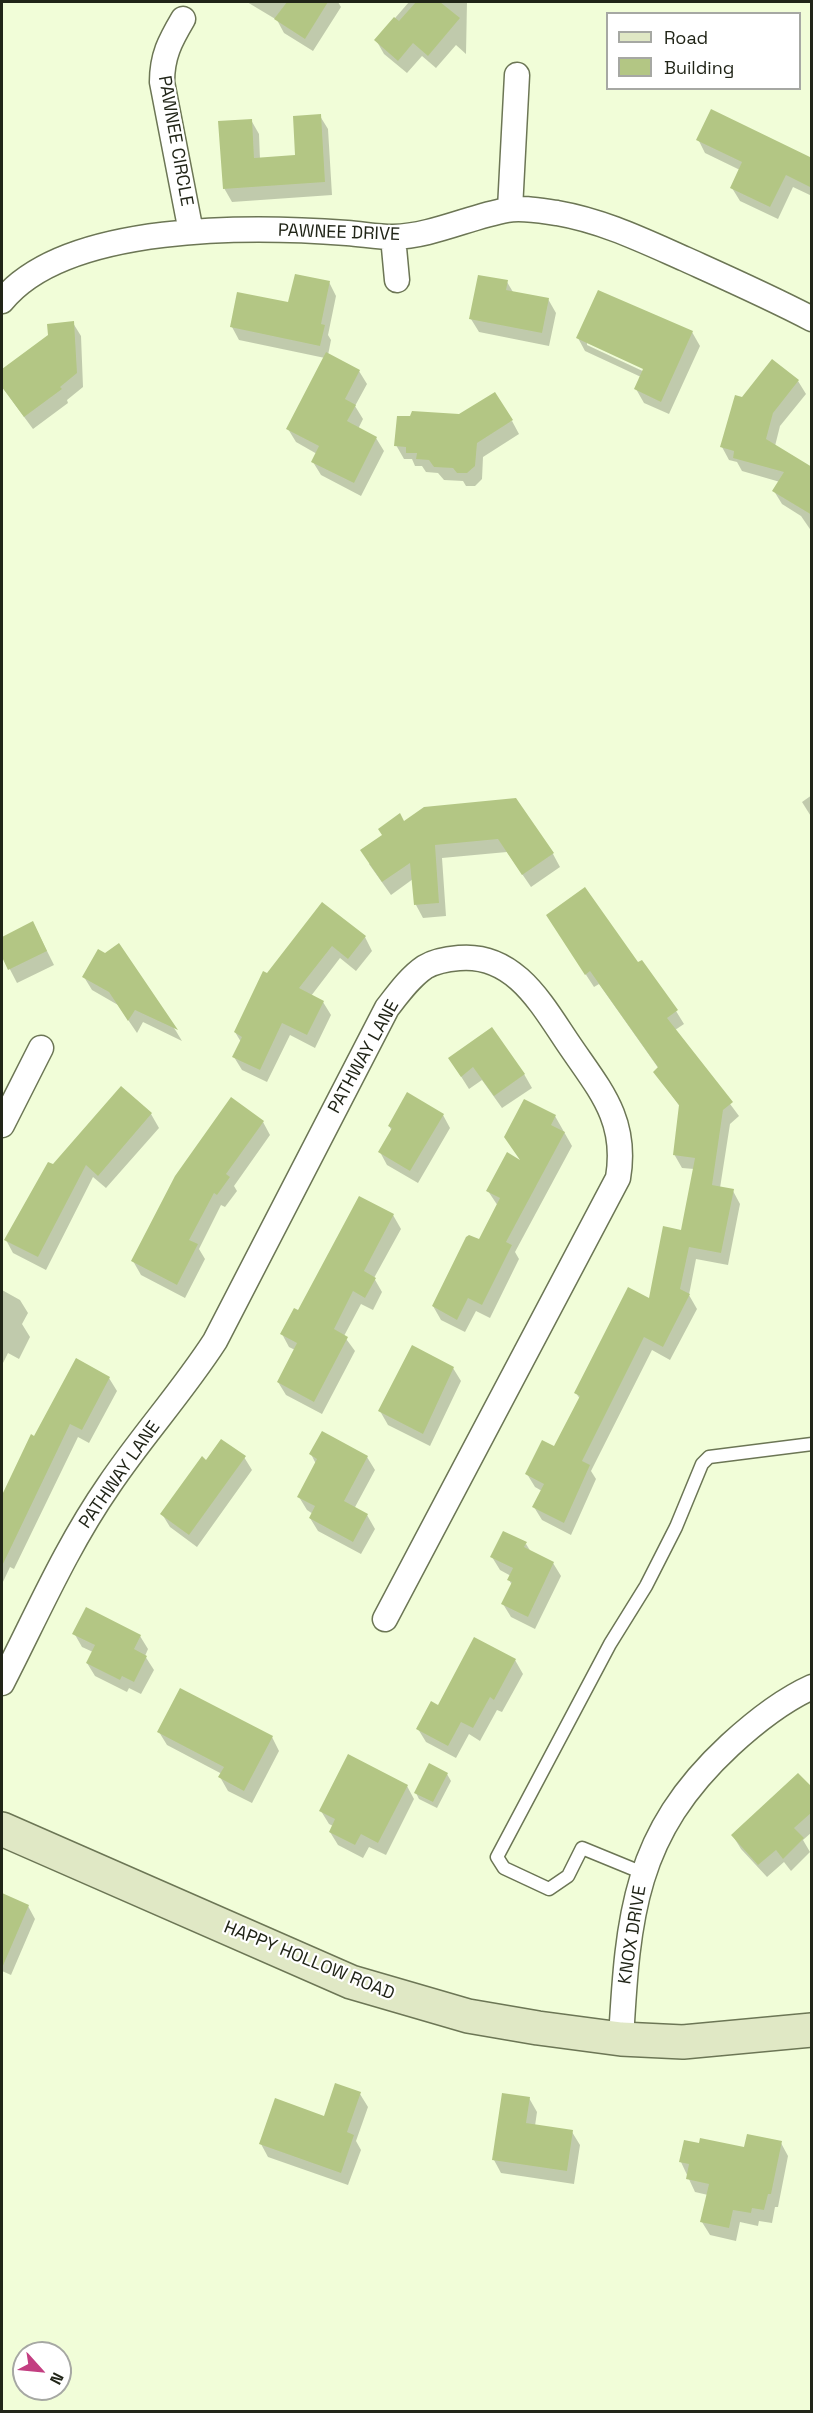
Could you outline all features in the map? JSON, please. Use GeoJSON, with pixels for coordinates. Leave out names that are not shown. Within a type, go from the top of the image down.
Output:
{"type":"FeatureCollection","features":[{"type":"Feature","properties":{"kind":"main road","name":"HAPPY HOLLOW ROAD"},"geometry":{"type":"LineString","coordinates":[[2,1828],[351,1982],[468,2016],[538,2028],[621,2038],[682,2042],[812,2030]]}},
{"type":"Feature","properties":{"kind":"street","name":"PAWNEE CIRCLE"},"geometry":{"type":"LineString","coordinates":[[183,19],[162,61],[162,82],[191,231]]}},
{"type":"Feature","properties":{"kind":"street"},"geometry":{"type":"LineString","coordinates":[[510,209],[517,75]]}},
{"type":"Feature","properties":{"kind":"street","name":"PAWNEE DRIVE"},"geometry":{"type":"LineString","coordinates":[[3,294],[34,273],[70,257],[113,244],[191,231],[347,232],[393,237],[429,231],[510,209],[556,213],[603,223],[753,289],[812,320]]}},
{"type":"Feature","properties":{"kind":"street"},"geometry":{"type":"LineString","coordinates":[[393,237],[397,280]]}},
{"type":"Feature","properties":{"kind":"street","name":"PATHWAY LANE"},"geometry":{"type":"LineString","coordinates":[[2,1683],[82,1527],[109,1485],[195,1372],[215,1341],[387,1008],[424,968],[445,959],[468,957],[493,962],[516,974],[536,996],[610,1106],[620,1130],[622,1154],[618,1178],[385,1619]]}},
{"type":"Feature","properties":{"kind":"street"},"geometry":{"type":"LineString","coordinates":[[2,1125],[41,1048]]}},
{"type":"Feature","properties":{"kind":"street","name":"KNOX DRIVE"},"geometry":{"type":"LineString","coordinates":[[621,2038],[629,1934],[643,1873],[672,1810],[715,1759],[769,1712],[812,1687]]}},
{"type":"Feature","properties":{"kind":"lane"},"geometry":{"type":"LineString","coordinates":[[643,1873],[582,1848],[568,1875],[549,1889],[504,1868],[497,1857],[610,1644],[646,1586],[676,1527],[702,1464],[709,1456],[812,1444]]}},
{"type":"Feature","properties":{"kind":"building"},"geometry":{"type":"Polygon","coordinates":[[[287,2],[328,2],[305,39],[274,19],[287,2]]]}},
{"type":"Feature","properties":{"kind":"building"},"geometry":{"type":"Polygon","coordinates":[[[416,2],[440,2],[460,18],[428,56],[413,43],[398,61],[374,40],[394,17],[399,21],[416,2]]]}},
{"type":"Feature","properties":{"kind":"building"},"geometry":{"type":"Polygon","coordinates":[[[711,109],[812,158],[812,188],[786,175],[770,207],[730,188],[742,162],[696,140],[711,109]]]}},
{"type":"Feature","properties":{"kind":"building"},"geometry":{"type":"Polygon","coordinates":[[[321,114],[325,182],[223,189],[218,121],[252,119],[254,158],[295,155],[293,116],[321,114]]]}},
{"type":"Feature","properties":{"kind":"building"},"geometry":{"type":"Polygon","coordinates":[[[295,274],[330,281],[321,324],[325,325],[320,346],[230,327],[237,292],[288,302],[295,274]]]}},
{"type":"Feature","properties":{"kind":"building"},"geometry":{"type":"Polygon","coordinates":[[[478,275],[508,280],[506,290],[549,298],[542,333],[469,319],[478,275]]]}},
{"type":"Feature","properties":{"kind":"building"},"geometry":{"type":"Polygon","coordinates":[[[598,290],[693,331],[661,402],[634,389],[643,369],[576,338],[598,290]]]}},
{"type":"Feature","properties":{"kind":"building"},"geometry":{"type":"Polygon","coordinates":[[[74,321],[77,373],[60,387],[62,389],[24,417],[2,387],[2,369],[48,335],[47,324],[74,321]]]}},
{"type":"Feature","properties":{"kind":"building"},"geometry":{"type":"Polygon","coordinates":[[[326,352],[360,370],[345,399],[356,405],[347,421],[377,437],[354,483],[311,462],[319,446],[286,429],[326,352]]]}},
{"type":"Feature","properties":{"kind":"building"},"geometry":{"type":"Polygon","coordinates":[[[772,359],[799,380],[773,413],[766,439],[812,467],[812,515],[772,491],[784,472],[733,458],[734,451],[720,447],[735,395],[742,397],[772,359]]]}},
{"type":"Feature","properties":{"kind":"building"},"geometry":{"type":"Polygon","coordinates":[[[495,392],[513,420],[477,443],[475,466],[467,473],[457,473],[453,468],[434,467],[429,460],[416,459],[417,453],[406,453],[406,447],[394,446],[397,416],[410,416],[412,411],[459,414],[495,392]]]}},
{"type":"Feature","properties":{"kind":"building"},"geometry":{"type":"Polygon","coordinates":[[[516,798],[554,853],[522,875],[498,839],[435,845],[439,903],[414,905],[410,863],[382,882],[360,850],[382,835],[378,829],[400,813],[404,821],[424,807],[516,798]]]}},
{"type":"Feature","properties":{"kind":"building"},"geometry":{"type":"Polygon","coordinates":[[[585,887],[638,962],[642,960],[678,1010],[667,1018],[733,1102],[723,1110],[712,1185],[734,1189],[721,1253],[689,1247],[680,1289],[690,1294],[663,1347],[644,1337],[582,1461],[590,1465],[564,1523],[532,1507],[544,1484],[525,1474],[542,1440],[554,1446],[580,1396],[574,1393],[628,1287],[649,1298],[663,1226],[681,1230],[695,1158],[673,1155],[679,1105],[653,1072],[658,1067],[590,971],[585,975],[546,915],[585,887]]]}},
{"type":"Feature","properties":{"kind":"building"},"geometry":{"type":"Polygon","coordinates":[[[322,902],[366,936],[348,959],[332,946],[299,988],[324,1001],[307,1035],[282,1023],[260,1070],[232,1057],[242,1037],[234,1032],[263,971],[267,973],[322,902]]]}},
{"type":"Feature","properties":{"kind":"building"},"geometry":{"type":"Polygon","coordinates":[[[33,921],[47,951],[8,970],[2,957],[2,937],[33,921]]]}},
{"type":"Feature","properties":{"kind":"building"},"geometry":{"type":"Polygon","coordinates":[[[119,943],[178,1030],[135,1010],[128,1021],[109,992],[82,977],[98,949],[105,953],[119,943]]]}},
{"type":"Feature","properties":{"kind":"building"},"geometry":{"type":"Polygon","coordinates":[[[492,1027],[525,1074],[494,1096],[473,1067],[461,1077],[448,1058],[492,1027]]]}},
{"type":"Feature","properties":{"kind":"building"},"geometry":{"type":"Polygon","coordinates":[[[121,1086],[152,1113],[98,1176],[86,1165],[38,1257],[4,1240],[48,1162],[53,1164],[121,1086]]]}},
{"type":"Feature","properties":{"kind":"building"},"geometry":{"type":"Polygon","coordinates":[[[407,1092],[444,1114],[410,1171],[378,1152],[392,1128],[388,1126],[407,1092]]]}},
{"type":"Feature","properties":{"kind":"building"},"geometry":{"type":"Polygon","coordinates":[[[231,1097],[264,1121],[226,1174],[230,1177],[217,1195],[214,1193],[189,1240],[198,1244],[177,1285],[131,1261],[175,1176],[231,1097]]]}},
{"type":"Feature","properties":{"kind":"building"},"geometry":{"type":"Polygon","coordinates":[[[524,1099],[556,1115],[551,1125],[565,1132],[506,1242],[512,1245],[482,1305],[468,1298],[457,1320],[432,1306],[466,1237],[469,1235],[479,1239],[500,1198],[486,1191],[507,1152],[520,1160],[504,1137],[524,1099]]]}},
{"type":"Feature","properties":{"kind":"building"},"geometry":{"type":"Polygon","coordinates":[[[359,1196],[394,1214],[364,1271],[376,1278],[365,1298],[353,1291],[334,1329],[348,1337],[314,1402],[277,1382],[297,1343],[280,1334],[294,1308],[298,1310],[359,1196]]]}},
{"type":"Feature","properties":{"kind":"building"},"geometry":{"type":"Polygon","coordinates":[[[412,1345],[454,1367],[423,1434],[378,1411],[412,1345]]]}},
{"type":"Feature","properties":{"kind":"building"},"geometry":{"type":"Polygon","coordinates":[[[76,1358],[110,1377],[82,1430],[70,1424],[2,1566],[2,1495],[31,1434],[34,1436],[76,1358]]]}},
{"type":"Feature","properties":{"kind":"building"},"geometry":{"type":"Polygon","coordinates":[[[322,1431],[368,1456],[344,1501],[368,1514],[353,1542],[309,1518],[315,1506],[297,1497],[317,1459],[309,1454],[322,1431]]]}},
{"type":"Feature","properties":{"kind":"building"},"geometry":{"type":"Polygon","coordinates":[[[221,1439],[246,1456],[189,1535],[160,1514],[202,1456],[206,1460],[221,1439]]]}},
{"type":"Feature","properties":{"kind":"building"},"geometry":{"type":"Polygon","coordinates":[[[503,1531],[527,1542],[524,1547],[554,1562],[528,1617],[501,1604],[512,1582],[507,1580],[513,1568],[490,1557],[503,1531]]]}},
{"type":"Feature","properties":{"kind":"building"},"geometry":{"type":"Polygon","coordinates":[[[86,1607],[141,1635],[134,1649],[147,1656],[134,1682],[122,1676],[120,1680],[86,1663],[95,1645],[72,1634],[86,1607]]]}},
{"type":"Feature","properties":{"kind":"building"},"geometry":{"type":"Polygon","coordinates":[[[474,1637],[516,1659],[494,1700],[490,1697],[473,1728],[461,1722],[448,1746],[416,1729],[431,1701],[438,1705],[474,1637]]]}},
{"type":"Feature","properties":{"kind":"building"},"geometry":{"type":"Polygon","coordinates":[[[180,1688],[273,1736],[244,1791],[218,1777],[224,1767],[157,1732],[180,1688]]]}},
{"type":"Feature","properties":{"kind":"building"},"geometry":{"type":"Polygon","coordinates":[[[348,1754],[408,1785],[378,1843],[361,1834],[355,1845],[329,1832],[335,1819],[319,1811],[348,1754]]]}},
{"type":"Feature","properties":{"kind":"building"},"geometry":{"type":"Polygon","coordinates":[[[429,1763],[448,1773],[433,1802],[414,1793],[429,1763]]]}},
{"type":"Feature","properties":{"kind":"building"},"geometry":{"type":"Polygon","coordinates":[[[798,1773],[812,1787],[812,1812],[794,1828],[804,1838],[783,1859],[776,1850],[758,1865],[731,1835],[798,1773]]]}},
{"type":"Feature","properties":{"kind":"building"},"geometry":{"type":"Polygon","coordinates":[[[2,1893],[29,1905],[2,1968],[2,1893]]]}},
{"type":"Feature","properties":{"kind":"building"},"geometry":{"type":"Polygon","coordinates":[[[335,2083],[361,2092],[347,2132],[354,2135],[341,2173],[259,2144],[275,2098],[324,2116],[335,2083]]]}},
{"type":"Feature","properties":{"kind":"building"},"geometry":{"type":"Polygon","coordinates":[[[502,2093],[530,2097],[526,2123],[573,2130],[567,2171],[492,2160],[502,2093]]]}},
{"type":"Feature","properties":{"kind":"building"},"geometry":{"type":"Polygon","coordinates":[[[747,2134],[782,2141],[771,2194],[768,2194],[764,2210],[752,2208],[751,2213],[733,2210],[729,2228],[700,2222],[709,2184],[686,2179],[689,2164],[679,2162],[684,2140],[699,2143],[700,2138],[744,2147],[747,2134]]]}}]}
